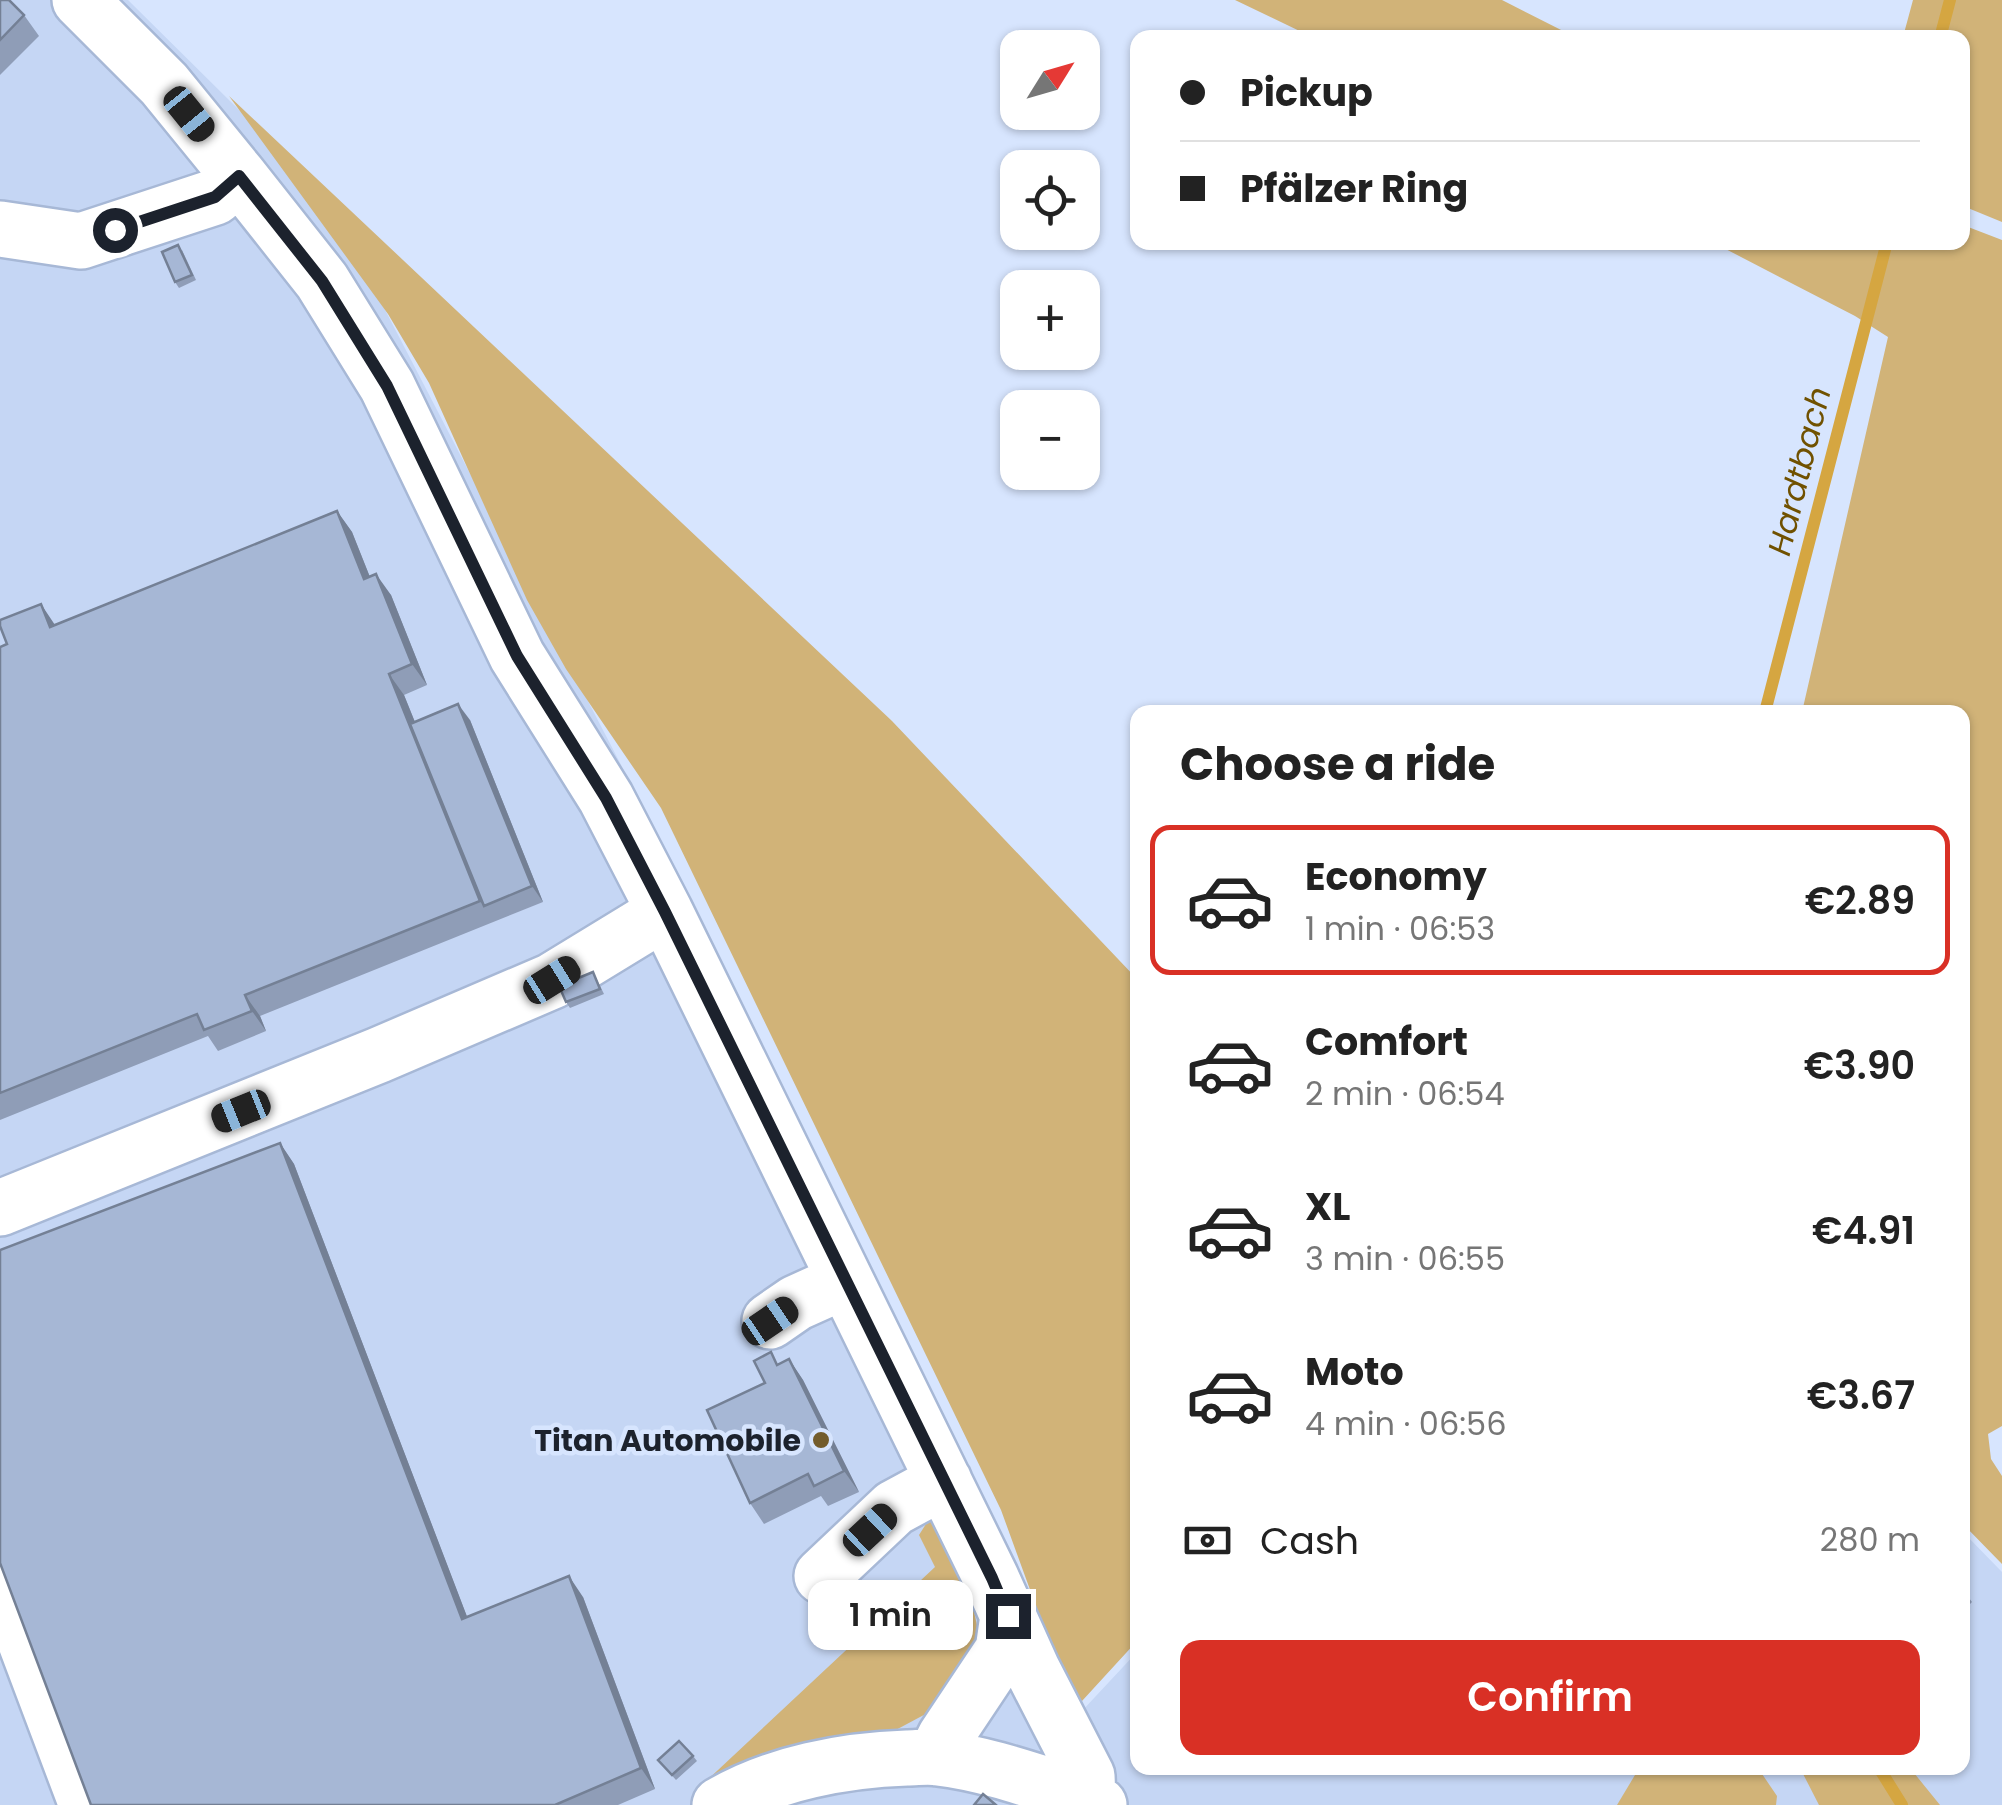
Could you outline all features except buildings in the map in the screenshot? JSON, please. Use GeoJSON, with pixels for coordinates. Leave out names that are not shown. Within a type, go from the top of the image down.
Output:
{"type":"FeatureCollection","features":[{"type":"Feature","properties":{"kind":"street"},"geometry":{"type":"LineString","coordinates":[[80,0],[164,84],[239,176],[322,281],[387,386],[517,656],[606,798],[665,912],[1087,1776],[1094,1801]]}},
{"type":"Feature","properties":{"kind":"street"},"geometry":{"type":"LineString","coordinates":[[0,229],[81,242],[215,197],[239,176]]}},
{"type":"Feature","properties":{"kind":"street"},"geometry":{"type":"LineString","coordinates":[[0,1208],[379,1055],[552,980],[665,912]]}},
{"type":"Feature","properties":{"kind":"street"},"geometry":{"type":"LineString","coordinates":[[770,1321],[845,1280]]}},
{"type":"Feature","properties":{"kind":"street"},"geometry":{"type":"LineString","coordinates":[[822,1576],[894,1508],[944,1480]]}},
{"type":"Feature","properties":{"kind":"street"},"geometry":{"type":"LineString","coordinates":[[0,1574],[87,1805]]}},
{"type":"Feature","properties":{"kind":"street"},"geometry":{"type":"LineString","coordinates":[[935,1757],[1003,1650],[1008,1616]]}},
{"type":"Feature","properties":{"kind":"street"},"geometry":{"type":"LineString","coordinates":[[720,1805],[744,1792],[814,1770],[888,1759],[935,1757],[1002,1772],[1094,1801]]}},
{"type":"Feature","properties":{"kind":"shaded area"},"geometry":{"type":"Polygon","coordinates":[[[0,0],[128,0],[326,196],[687,892],[1081,1712],[1130,1660],[1130,1775],[1970,1775],[1970,1539],[2002,1572],[2002,1805],[0,1805],[0,0]]]}},
{"type":"Feature","properties":{"kind":"shaded area"},"geometry":{"type":"Polygon","coordinates":[[[1235,0],[1502,0],[1561,30],[1297,30],[1235,0]]]}},
{"type":"Feature","properties":{"kind":"shaded area"},"geometry":{"type":"Polygon","coordinates":[[[1913,0],[2002,0],[2002,222],[1970,209],[1970,30],[1905,30],[1913,0]]]}},
{"type":"Feature","properties":{"kind":"shaded area"},"geometry":{"type":"Polygon","coordinates":[[[229,96],[892,721],[1130,972],[1130,1649],[1082,1701],[1060,1672],[1001,1510],[661,808],[566,669],[527,600],[429,383],[388,314],[229,96]]]}},
{"type":"Feature","properties":{"kind":"shaded area"},"geometry":{"type":"Polygon","coordinates":[[[1970,228],[2002,240],[2002,1426],[1988,1434],[1991,1459],[2002,1476],[2002,1564],[1970,1531],[1970,705],[1804,705],[1888,337],[1728,250],[1970,250],[1970,228]]]}},
{"type":"Feature","properties":{"kind":"shaded area"},"geometry":{"type":"Polygon","coordinates":[[[933,1513],[969,1589],[978,1630],[971,1655],[935,1709],[892,1732],[704,1788],[702,1785],[935,1567],[919,1535],[933,1513]]]}},
{"type":"Feature","properties":{"kind":"shaded area"},"geometry":{"type":"Polygon","coordinates":[[[1635,1775],[1763,1775],[1777,1796],[1776,1805],[1617,1805],[1635,1775]]]}},
{"type":"Feature","properties":{"kind":"shaded area"},"geometry":{"type":"Polygon","coordinates":[[[1804,1775],[1916,1775],[1940,1805],[1819,1805],[1804,1775]]]}},
{"type":"Feature","properties":{"kind":"waterway","name":"Hardtbach"},"geometry":{"type":"LineString","coordinates":[[1942,30],[1950,0]]}},
{"type":"Feature","properties":{"kind":"waterway","name":"Hardtbach"},"geometry":{"type":"LineString","coordinates":[[1767,705],[1885,250]]}},
{"type":"Feature","properties":{"kind":"waterway","name":"Hardtbach"},"geometry":{"type":"LineString","coordinates":[[1883,1775],[1902,1805]]}},
{"type":"Feature","properties":{"kind":"place","name":"Titan Automobile"},"geometry":{"type":"Point","coordinates":[821,1440]}},
{"type":"Feature","properties":{"kind":"route"},"geometry":{"type":"LineString","coordinates":[[115,230],[215,197],[239,176],[322,281],[387,386],[517,656],[606,798],[665,912],[1008,1616]]}}]}
